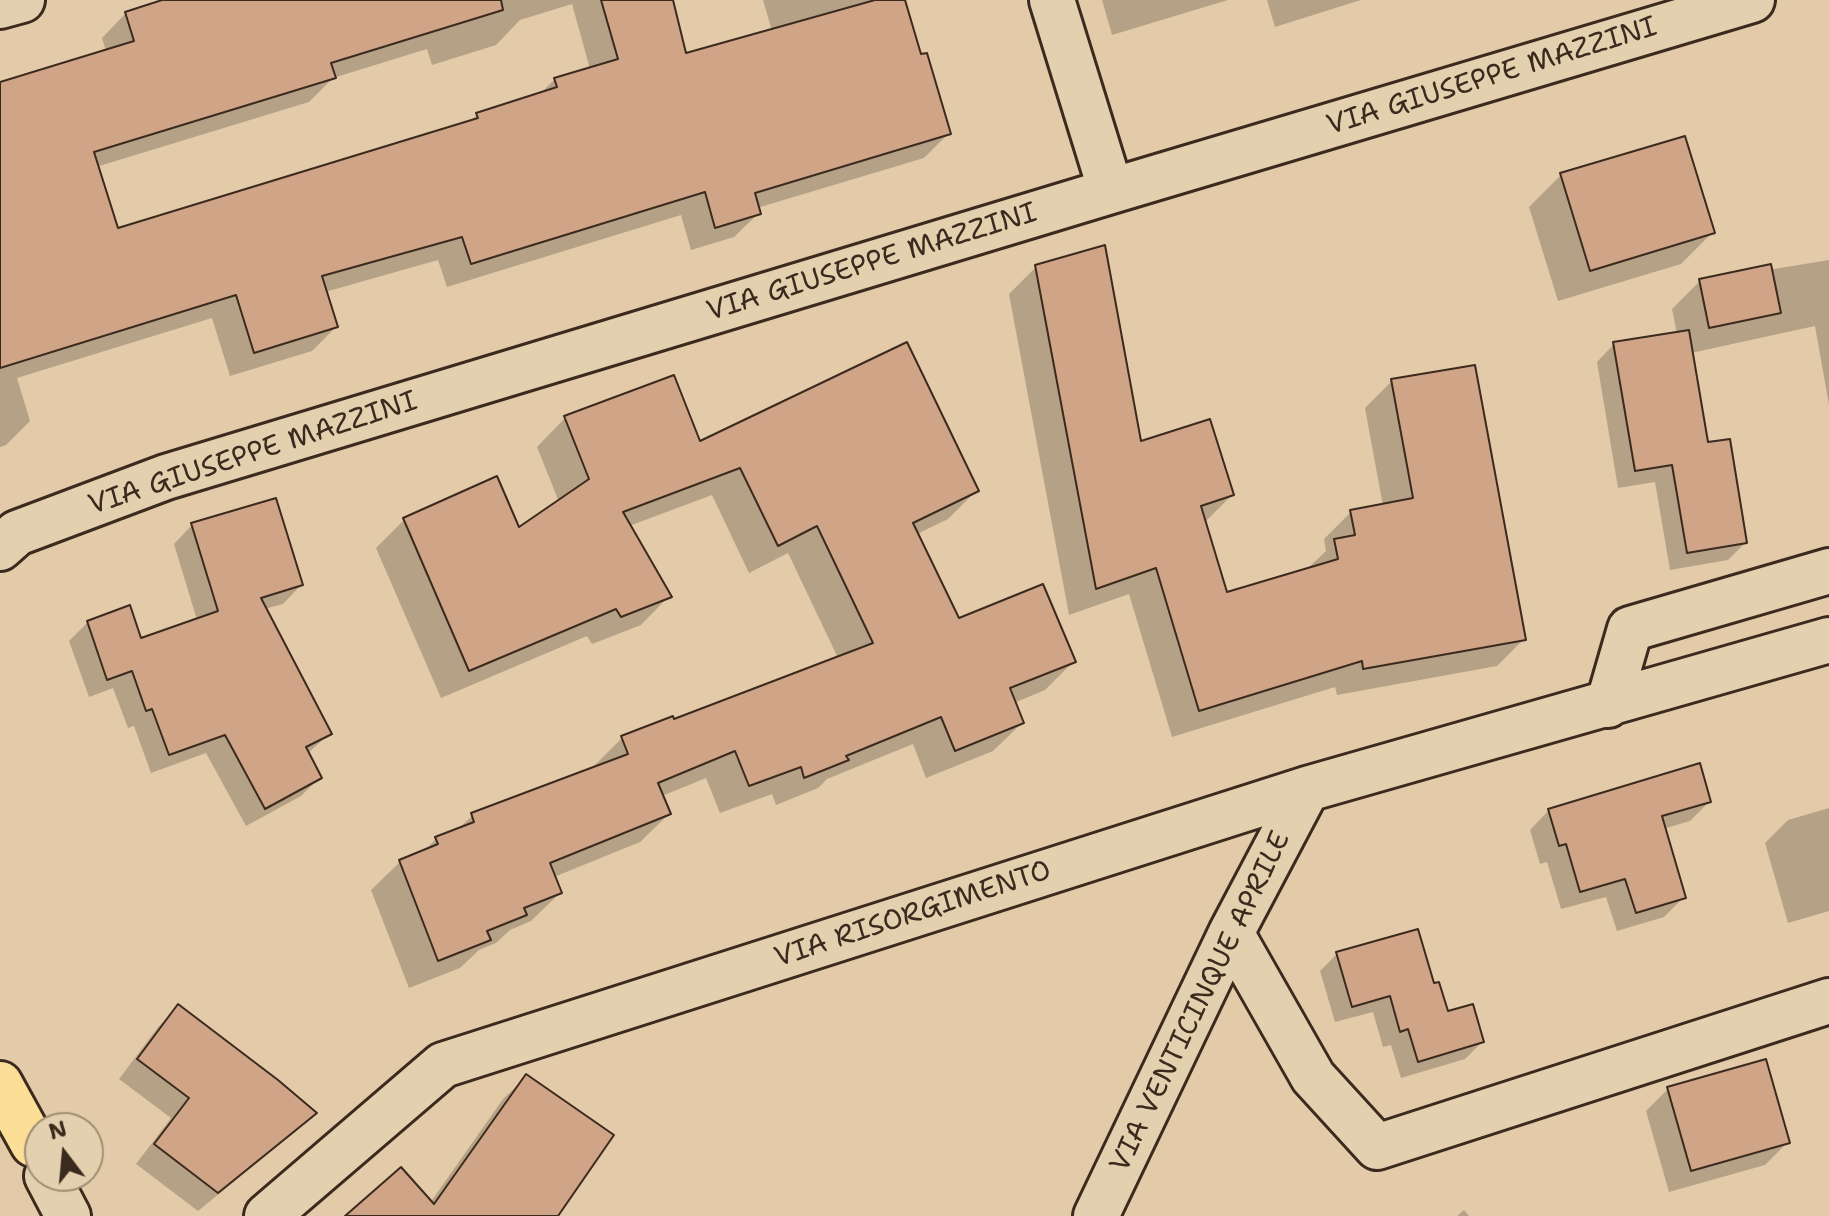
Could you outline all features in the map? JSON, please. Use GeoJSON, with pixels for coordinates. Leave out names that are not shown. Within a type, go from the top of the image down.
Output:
{"type":"FeatureCollection","features":[{"type":"Feature","properties":{"kind":"highway"},"geometry":{"type":"LineString","coordinates":[[0,1084],[24,1130]]}},
{"type":"Feature","properties":{"kind":"street"},"geometry":{"type":"LineString","coordinates":[[0,6],[22,0]]}},
{"type":"Feature","properties":{"kind":"street"},"geometry":{"type":"LineString","coordinates":[[1052,0],[1111,191]]}},
{"type":"Feature","properties":{"kind":"street","name":"VIA GIUSEPPE MAZZINI"},"geometry":{"type":"LineString","coordinates":[[0,548],[17,533],[166,477],[1752,0]]}},
{"type":"Feature","properties":{"kind":"street"},"geometry":{"type":"LineString","coordinates":[[1608,705],[1630,629],[1829,571]]}},
{"type":"Feature","properties":{"kind":"street","name":"VIA RISORGIMENTO"},"geometry":{"type":"LineString","coordinates":[[267,1216],[443,1065],[1307,789],[1829,640]]}},
{"type":"Feature","properties":{"kind":"street","name":"VIA VENTICINQUE APRILE"},"geometry":{"type":"LineString","coordinates":[[1096,1216],[1231,933],[1307,789]]}},
{"type":"Feature","properties":{"kind":"street"},"geometry":{"type":"LineString","coordinates":[[1231,933],[1313,1077],[1377,1147],[1829,1001]]}},
{"type":"Feature","properties":{"kind":"street"},"geometry":{"type":"LineString","coordinates":[[56,1192],[68,1216]]}},
{"type":"Feature","properties":{"kind":"building"},"geometry":{"type":"Polygon","coordinates":[[[162,0],[501,0],[503,10],[331,63],[336,78],[94,152],[118,228],[478,118],[476,113],[557,87],[554,78],[618,59],[601,0],[673,0],[686,53],[875,0],[905,0],[921,54],[927,53],[951,134],[755,193],[761,214],[715,228],[705,192],[471,264],[462,237],[322,276],[338,327],[254,353],[236,295],[0,368],[0,82],[134,41],[125,12],[162,0]]]}},
{"type":"Feature","properties":{"kind":"building"},"geometry":{"type":"Polygon","coordinates":[[[1685,136],[1715,233],[1590,271],[1560,173],[1685,136]]]}},
{"type":"Feature","properties":{"kind":"building"},"geometry":{"type":"Polygon","coordinates":[[[1105,245],[1141,441],[1210,419],[1234,495],[1201,506],[1227,592],[1338,559],[1334,539],[1355,535],[1350,510],[1413,498],[1391,379],[1475,365],[1526,640],[1363,669],[1362,661],[1199,711],[1156,568],[1096,589],[1035,265],[1105,245]]]}},
{"type":"Feature","properties":{"kind":"building"},"geometry":{"type":"Polygon","coordinates":[[[1771,264],[1781,313],[1709,328],[1699,279],[1771,264]]]}},
{"type":"Feature","properties":{"kind":"building"},"geometry":{"type":"Polygon","coordinates":[[[1689,330],[1708,442],[1730,439],[1747,543],[1687,553],[1672,465],[1635,471],[1613,342],[1689,330]]]}},
{"type":"Feature","properties":{"kind":"building"},"geometry":{"type":"Polygon","coordinates":[[[907,342],[979,491],[913,523],[959,618],[1043,584],[1076,662],[1010,688],[1024,723],[955,751],[941,717],[846,756],[849,760],[804,778],[801,767],[749,786],[735,751],[658,783],[671,814],[550,863],[562,893],[524,908],[527,915],[487,931],[491,940],[438,961],[399,860],[438,844],[435,837],[474,822],[471,813],[628,754],[621,736],[673,716],[674,719],[873,643],[817,526],[778,546],[740,468],[623,512],[672,597],[621,617],[616,609],[469,671],[403,518],[497,476],[519,527],[589,479],[564,416],[674,375],[700,441],[907,342]]]}},
{"type":"Feature","properties":{"kind":"building"},"geometry":{"type":"Polygon","coordinates":[[[276,498],[303,585],[261,598],[332,734],[306,747],[322,778],[265,809],[225,735],[169,755],[152,709],[146,711],[132,671],[107,680],[87,621],[130,605],[141,638],[218,611],[191,523],[276,498]]]}},
{"type":"Feature","properties":{"kind":"building"},"geometry":{"type":"Polygon","coordinates":[[[1700,763],[1711,802],[1662,816],[1686,898],[1636,913],[1625,879],[1580,892],[1566,844],[1559,846],[1548,809],[1700,763]]]}},
{"type":"Feature","properties":{"kind":"building"},"geometry":{"type":"Polygon","coordinates":[[[1418,929],[1434,983],[1439,982],[1448,1011],[1473,1004],[1484,1042],[1418,1062],[1408,1029],[1400,1032],[1390,996],[1352,1007],[1336,952],[1418,929]]]}},
{"type":"Feature","properties":{"kind":"building"},"geometry":{"type":"Polygon","coordinates":[[[178,1004],[317,1113],[218,1193],[154,1144],[189,1098],[137,1059],[178,1004]]]}},
{"type":"Feature","properties":{"kind":"building"},"geometry":{"type":"Polygon","coordinates":[[[1766,1059],[1790,1143],[1691,1171],[1667,1087],[1766,1059]]]}},
{"type":"Feature","properties":{"kind":"building"},"geometry":{"type":"Polygon","coordinates":[[[526,1074],[614,1135],[558,1216],[345,1216],[401,1167],[434,1204],[526,1074]]]}}]}
